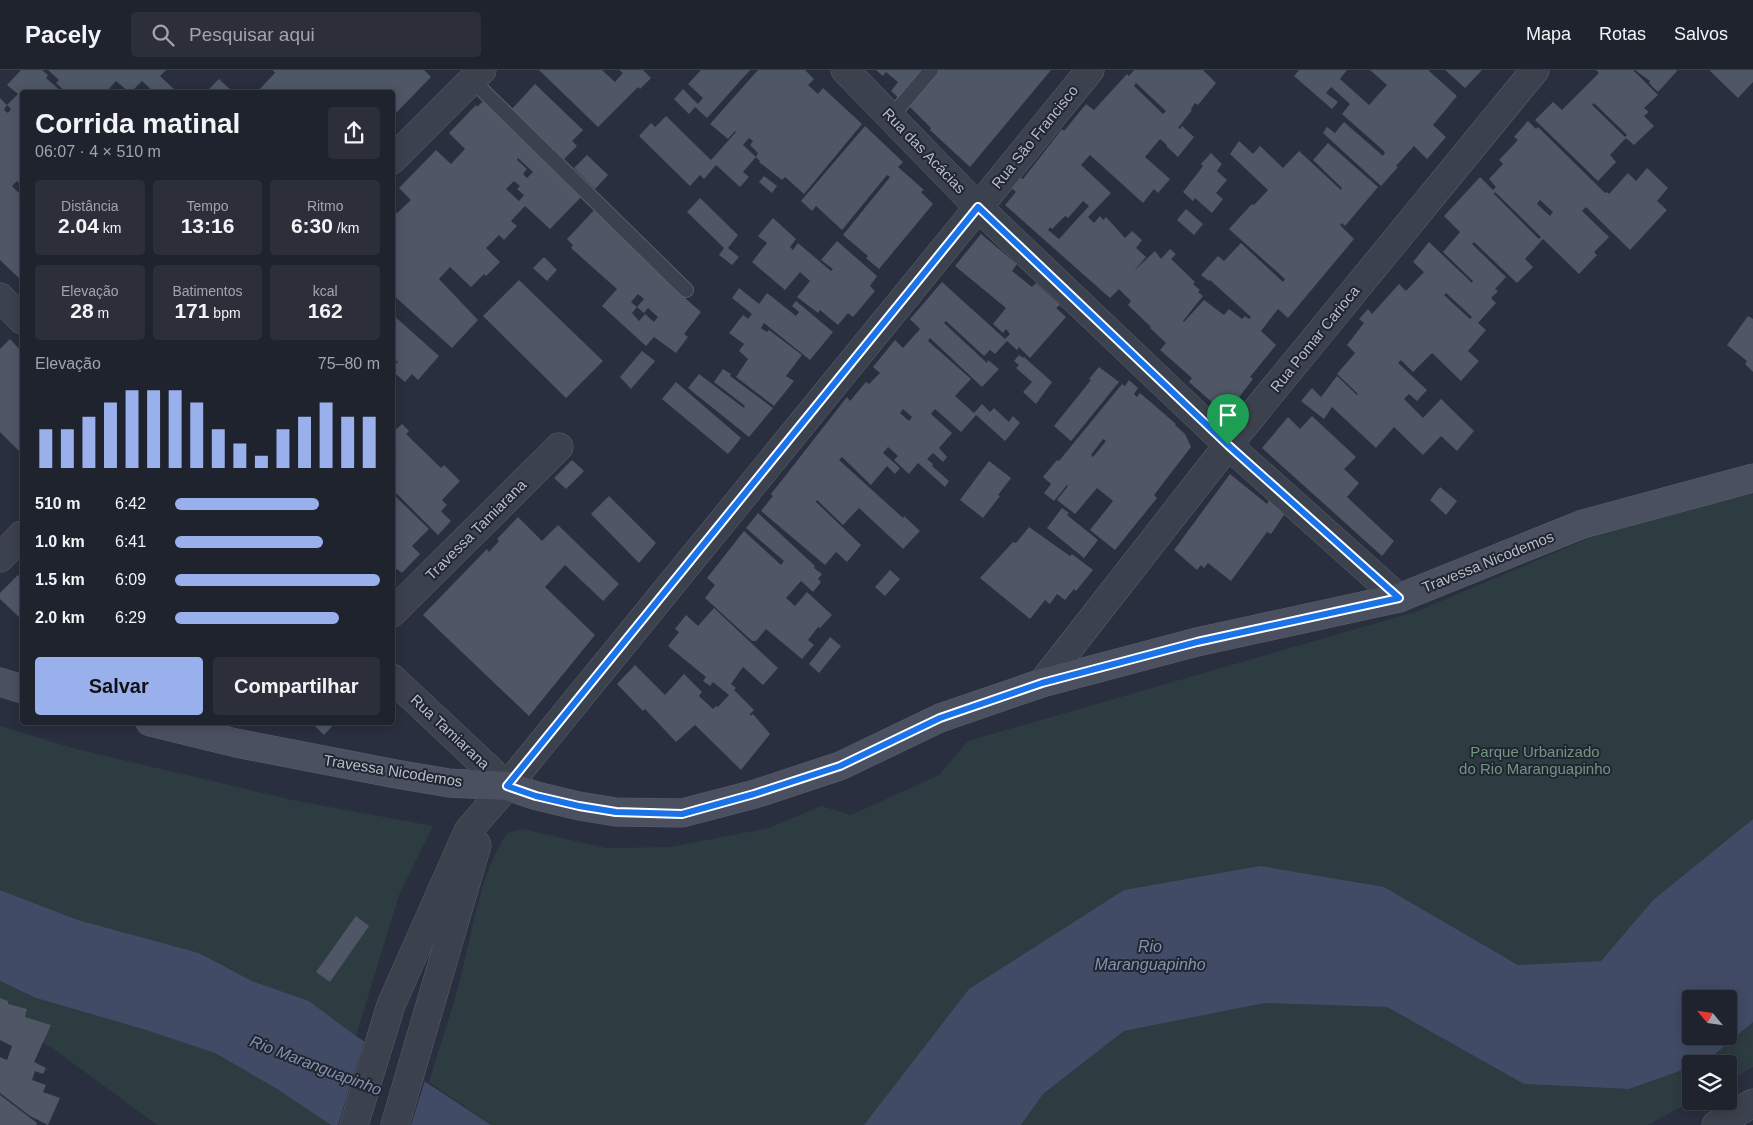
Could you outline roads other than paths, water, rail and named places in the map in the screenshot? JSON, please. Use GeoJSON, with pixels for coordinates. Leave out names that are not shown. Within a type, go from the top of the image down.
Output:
{"type":"FeatureCollection","features":[{"type":"Feature","properties":{"kind":"main road","name":"Travessa Nicodemos"},"geometry":{"type":"LineString","coordinates":[[162,725],[236,743],[396,774],[449,783],[507,786],[536,796],[579,806],[616,812],[682,814],[754,794],[840,766],[940,718],[1042,683],[1197,642],[1399,598],[1583,524],[1753,478]]}},
{"type":"Feature","properties":{"kind":"main road"},"geometry":{"type":"LineString","coordinates":[[0,682],[20,688]]}},
{"type":"Feature","properties":{"kind":"street","name":"Rua das Acácias"},"geometry":{"type":"LineString","coordinates":[[845,70],[978,207],[1228,445],[1399,598]]}},
{"type":"Feature","properties":{"kind":"street","name":"Rua São Francisco"},"geometry":{"type":"LineString","coordinates":[[507,786],[1090,70]]}},
{"type":"Feature","properties":{"kind":"street","name":"Rua Pomar Carioca"},"geometry":{"type":"LineString","coordinates":[[1042,683],[1228,445],[1536,70]]}},
{"type":"Feature","properties":{"kind":"street"},"geometry":{"type":"LineString","coordinates":[[395,157],[477,75]]}},
{"type":"Feature","properties":{"kind":"street"},"geometry":{"type":"LineString","coordinates":[[0,297],[20,318]]}},
{"type":"Feature","properties":{"kind":"street","name":"Travessa Tamiarana"},"geometry":{"type":"LineString","coordinates":[[395,610],[559,447]]}},
{"type":"Feature","properties":{"kind":"street"},"geometry":{"type":"LineString","coordinates":[[0,558],[20,536]]}},
{"type":"Feature","properties":{"kind":"street","name":"Rua Tamiarana"},"geometry":{"type":"LineString","coordinates":[[395,681],[507,786]]}},
{"type":"Feature","properties":{"kind":"street"},"geometry":{"type":"LineString","coordinates":[[354,1125],[391,1005],[468,831],[507,786]]}},
{"type":"Feature","properties":{"kind":"street"},"geometry":{"type":"LineString","coordinates":[[395,1125],[476,849],[507,786]]}},
{"type":"Feature","properties":{"kind":"street"},"geometry":{"type":"LineString","coordinates":[[1716,1125],[1753,1103]]}},
{"type":"Feature","properties":{"kind":"lane"},"geometry":{"type":"LineString","coordinates":[[891,117],[931,70]]}},
{"type":"Feature","properties":{"kind":"lane"},"geometry":{"type":"LineString","coordinates":[[477,75],[686,290]]}},
{"type":"Feature","properties":{"kind":"water","name":"Rio Maranguapinho"},"geometry":{"type":"Polygon","coordinates":[[[1753,819],[1753,1022],[1738,1035],[1738,990],[1682,990],[1682,1045],[1726,1045],[1714,1055],[1682,1055],[1682,1070],[1629,1089],[1524,1084],[1387,1007],[1265,1003],[1124,1031],[1043,1094],[1021,1125],[864,1125],[969,989],[1124,890],[1260,866],[1384,887],[1518,965],[1601,961],[1653,900],[1753,819]]]}},
{"type":"Feature","properties":{"kind":"water","name":"Rio Maranguapinho"},"geometry":{"type":"Polygon","coordinates":[[[0,890],[78,920],[199,953],[252,981],[309,1001],[356,1036],[491,1125],[331,1125],[277,1089],[215,1053],[146,1030],[36,998],[0,981],[0,890]]]}},
{"type":"Feature","properties":{"kind":"park label","name":"Parque Urbanizado do Rio Maranguapinho"},"geometry":{"type":"Point","coordinates":[1535,760]}}]}
